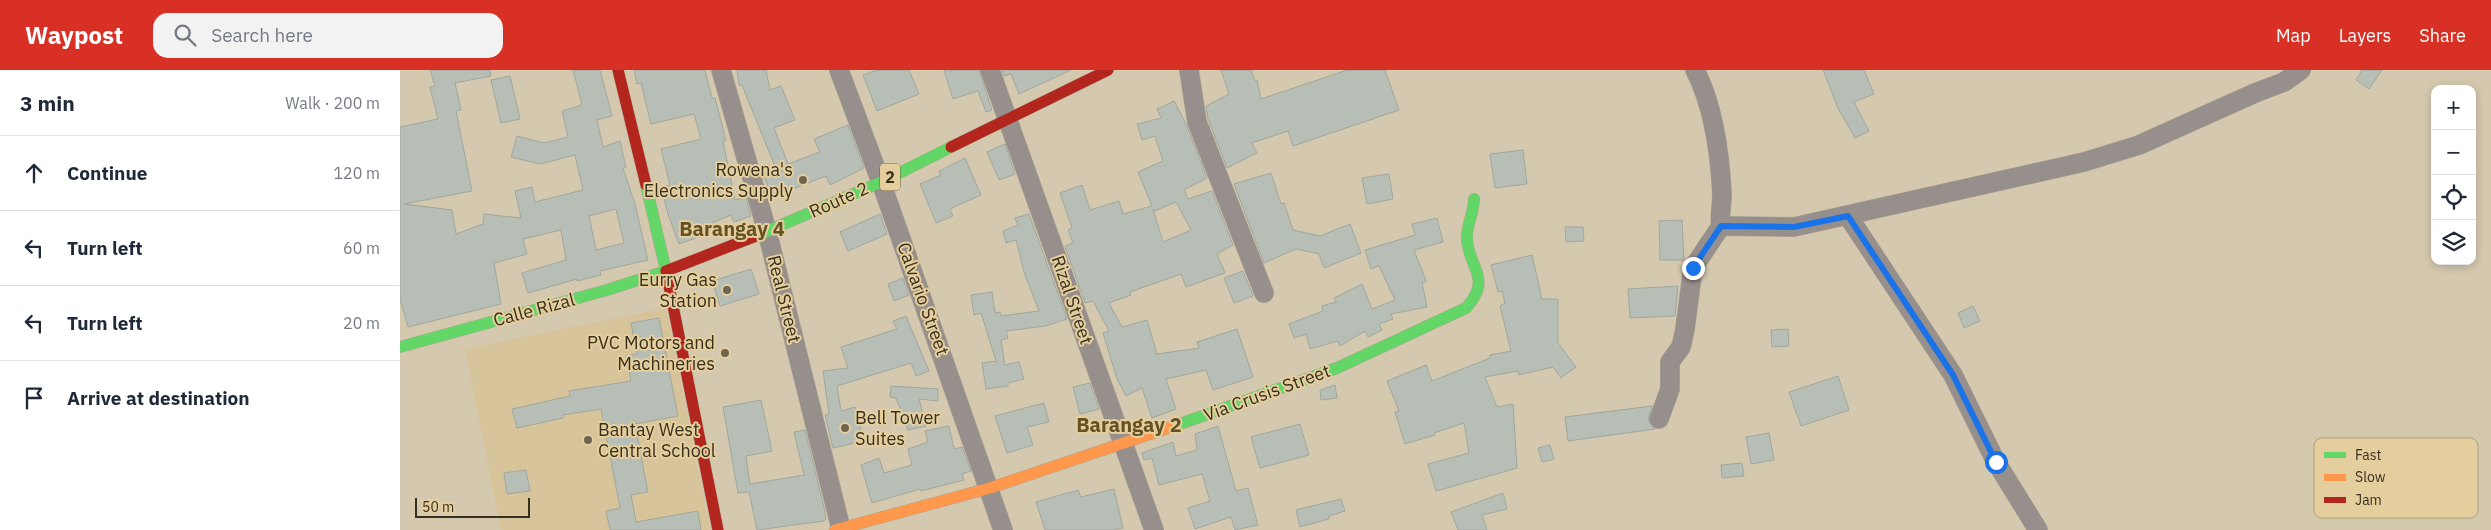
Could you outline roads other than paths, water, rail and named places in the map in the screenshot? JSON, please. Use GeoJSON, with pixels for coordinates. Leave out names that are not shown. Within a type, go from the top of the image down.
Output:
{"type":"FeatureCollection","features":[{"type":"Feature","properties":{"kind":"main road"},"geometry":{"type":"LineString","coordinates":[[618,70],[666,271],[718,530]]}},
{"type":"Feature","properties":{"kind":"main road","name":"Route 2"},"geometry":{"type":"LineString","coordinates":[[666,271],[882,182],[1108,70]]}},
{"type":"Feature","properties":{"kind":"main road","name":"Via Crusis Street"},"geometry":{"type":"LineString","coordinates":[[839,530],[990,488],[1123,444],[1337,368],[1466,308],[1477,298],[1480,289],[1477,269],[1467,241],[1467,230],[1473,215],[1474,199]]}},
{"type":"Feature","properties":{"kind":"main road","name":"Calle Rizal"},"geometry":{"type":"LineString","coordinates":[[400,346],[607,290],[666,271]]}},
{"type":"Feature","properties":{"kind":"street","name":"Real Street"},"geometry":{"type":"LineString","coordinates":[[721,70],[767,231],[839,530]]}},
{"type":"Feature","properties":{"kind":"street","name":"Calvario Street"},"geometry":{"type":"LineString","coordinates":[[839,70],[882,182],[1004,530]]}},
{"type":"Feature","properties":{"kind":"street","name":"Rizal Street"},"geometry":{"type":"LineString","coordinates":[[990,70],[1154,530]]}},
{"type":"Feature","properties":{"kind":"street"},"geometry":{"type":"LineString","coordinates":[[1188,70],[1197,122],[1264,293]]}},
{"type":"Feature","properties":{"kind":"street"},"geometry":{"type":"LineString","coordinates":[[1659,418],[1670,389],[1670,362],[1681,347],[1685,330],[1693,268],[1721,226],[1719,214],[1722,197],[1718,152],[1704,89],[1695,70]]}},
{"type":"Feature","properties":{"kind":"street"},"geometry":{"type":"LineString","coordinates":[[1721,226],[1794,227],[2084,162],[2139,145],[2255,92],[2284,82],[2301,70]]}},
{"type":"Feature","properties":{"kind":"street"},"geometry":{"type":"LineString","coordinates":[[1848,216],[1948,367],[1996,462],[2038,530]]}},
{"type":"Feature","properties":{"kind":"place","name":"Rowena's Electronics Supply"},"geometry":{"type":"Point","coordinates":[803,180]}},
{"type":"Feature","properties":{"kind":"place","name":"Eurry Gas Station"},"geometry":{"type":"Point","coordinates":[727,290]}},
{"type":"Feature","properties":{"kind":"place","name":"PVC Motors and Machineries"},"geometry":{"type":"Point","coordinates":[725,353]}},
{"type":"Feature","properties":{"kind":"place","name":"Bell Tower Suites"},"geometry":{"type":"Point","coordinates":[845,428]}},
{"type":"Feature","properties":{"kind":"place","name":"Bantay West Central School"},"geometry":{"type":"Point","coordinates":[588,440]}},
{"type":"Feature","properties":{"kind":"district","name":"Barangay 4"},"geometry":{"type":"Point","coordinates":[732,229]}},
{"type":"Feature","properties":{"kind":"district","name":"Barangay 2"},"geometry":{"type":"Point","coordinates":[1129,425]}}]}
